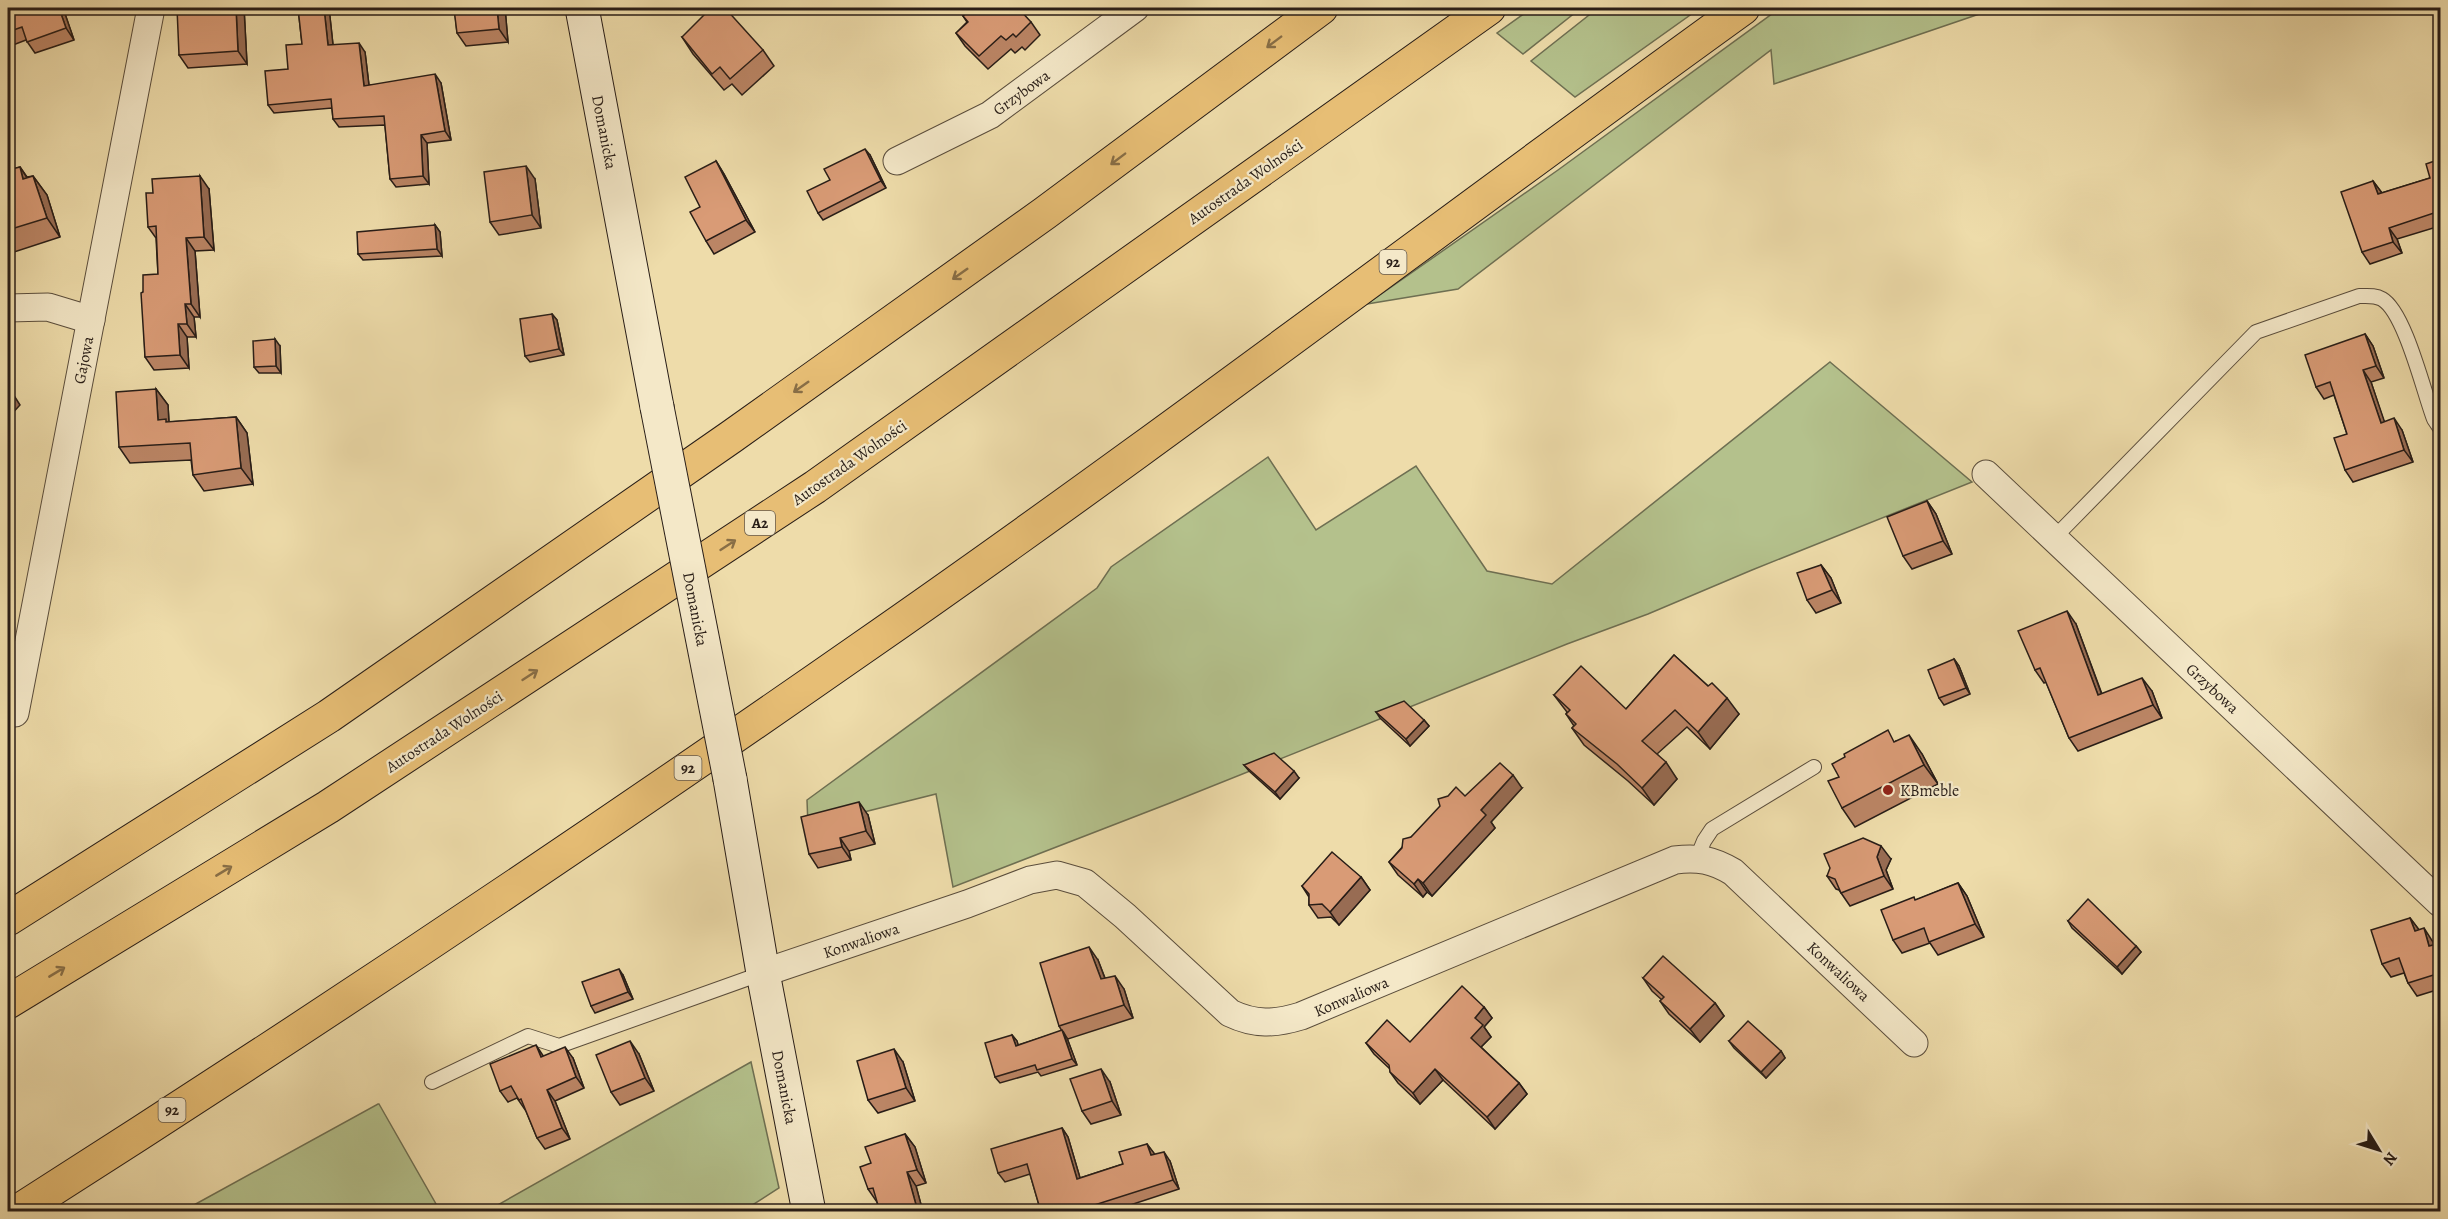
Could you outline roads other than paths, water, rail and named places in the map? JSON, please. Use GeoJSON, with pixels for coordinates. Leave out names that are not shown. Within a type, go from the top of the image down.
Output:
{"type":"FeatureCollection","features":[{"type":"Feature","properties":{"kind":"main road"},"geometry":{"type":"LineString","coordinates":[[8,919],[328,716],[574,546],[1046,213],[1321,8]]}},
{"type":"Feature","properties":{"kind":"main road","name":"Autostrada Wolności"},"geometry":{"type":"LineString","coordinates":[[8,1002],[328,807],[814,488],[1489,8]]}},
{"type":"Feature","properties":{"kind":"main road","name":"92"},"geometry":{"type":"LineString","coordinates":[[17,1212],[484,907],[864,647],[1208,400],[1517,170],[1743,8]]}},
{"type":"Feature","properties":{"kind":"street","name":"Gajowa"},"geometry":{"type":"LineString","coordinates":[[11,720],[151,8]]}},
{"type":"Feature","properties":{"kind":"street","name":"Domanicka"},"geometry":{"type":"LineString","coordinates":[[582,8],[730,779],[763,973],[809,1212]]}},
{"type":"Feature","properties":{"kind":"street","name":"Grzybowa"},"geometry":{"type":"LineString","coordinates":[[897,161],[990,115],[1135,8]]}},
{"type":"Feature","properties":{"kind":"street"},"geometry":{"type":"LineString","coordinates":[[8,308],[48,307],[91,320]]}},
{"type":"Feature","properties":{"kind":"street","name":"Grzybowa"},"geometry":{"type":"LineString","coordinates":[[1986,474],[2440,903]]}},
{"type":"Feature","properties":{"kind":"street","name":"Konwaliowa"},"geometry":{"type":"LineString","coordinates":[[763,973],[956,908],[1030,880],[1057,875],[1086,883],[1230,1013],[1244,1020],[1263,1023],[1280,1022],[1301,1016],[1675,860],[1697,858],[1717,862],[1733,872],[1914,1043]]}},
{"type":"Feature","properties":{"kind":"lane"},"geometry":{"type":"LineString","coordinates":[[2054,538],[2256,332],[2359,296],[2373,296],[2384,300],[2400,320],[2434,419],[2440,428]]}},
{"type":"Feature","properties":{"kind":"lane"},"geometry":{"type":"LineString","coordinates":[[1697,858],[1712,829],[1814,767]]}},
{"type":"Feature","properties":{"kind":"lane"},"geometry":{"type":"LineString","coordinates":[[432,1082],[528,1036],[559,1046],[763,973]]}},
{"type":"Feature","properties":{"kind":"place","name":"KBmeble"},"geometry":{"type":"Point","coordinates":[1888,790]}}]}
